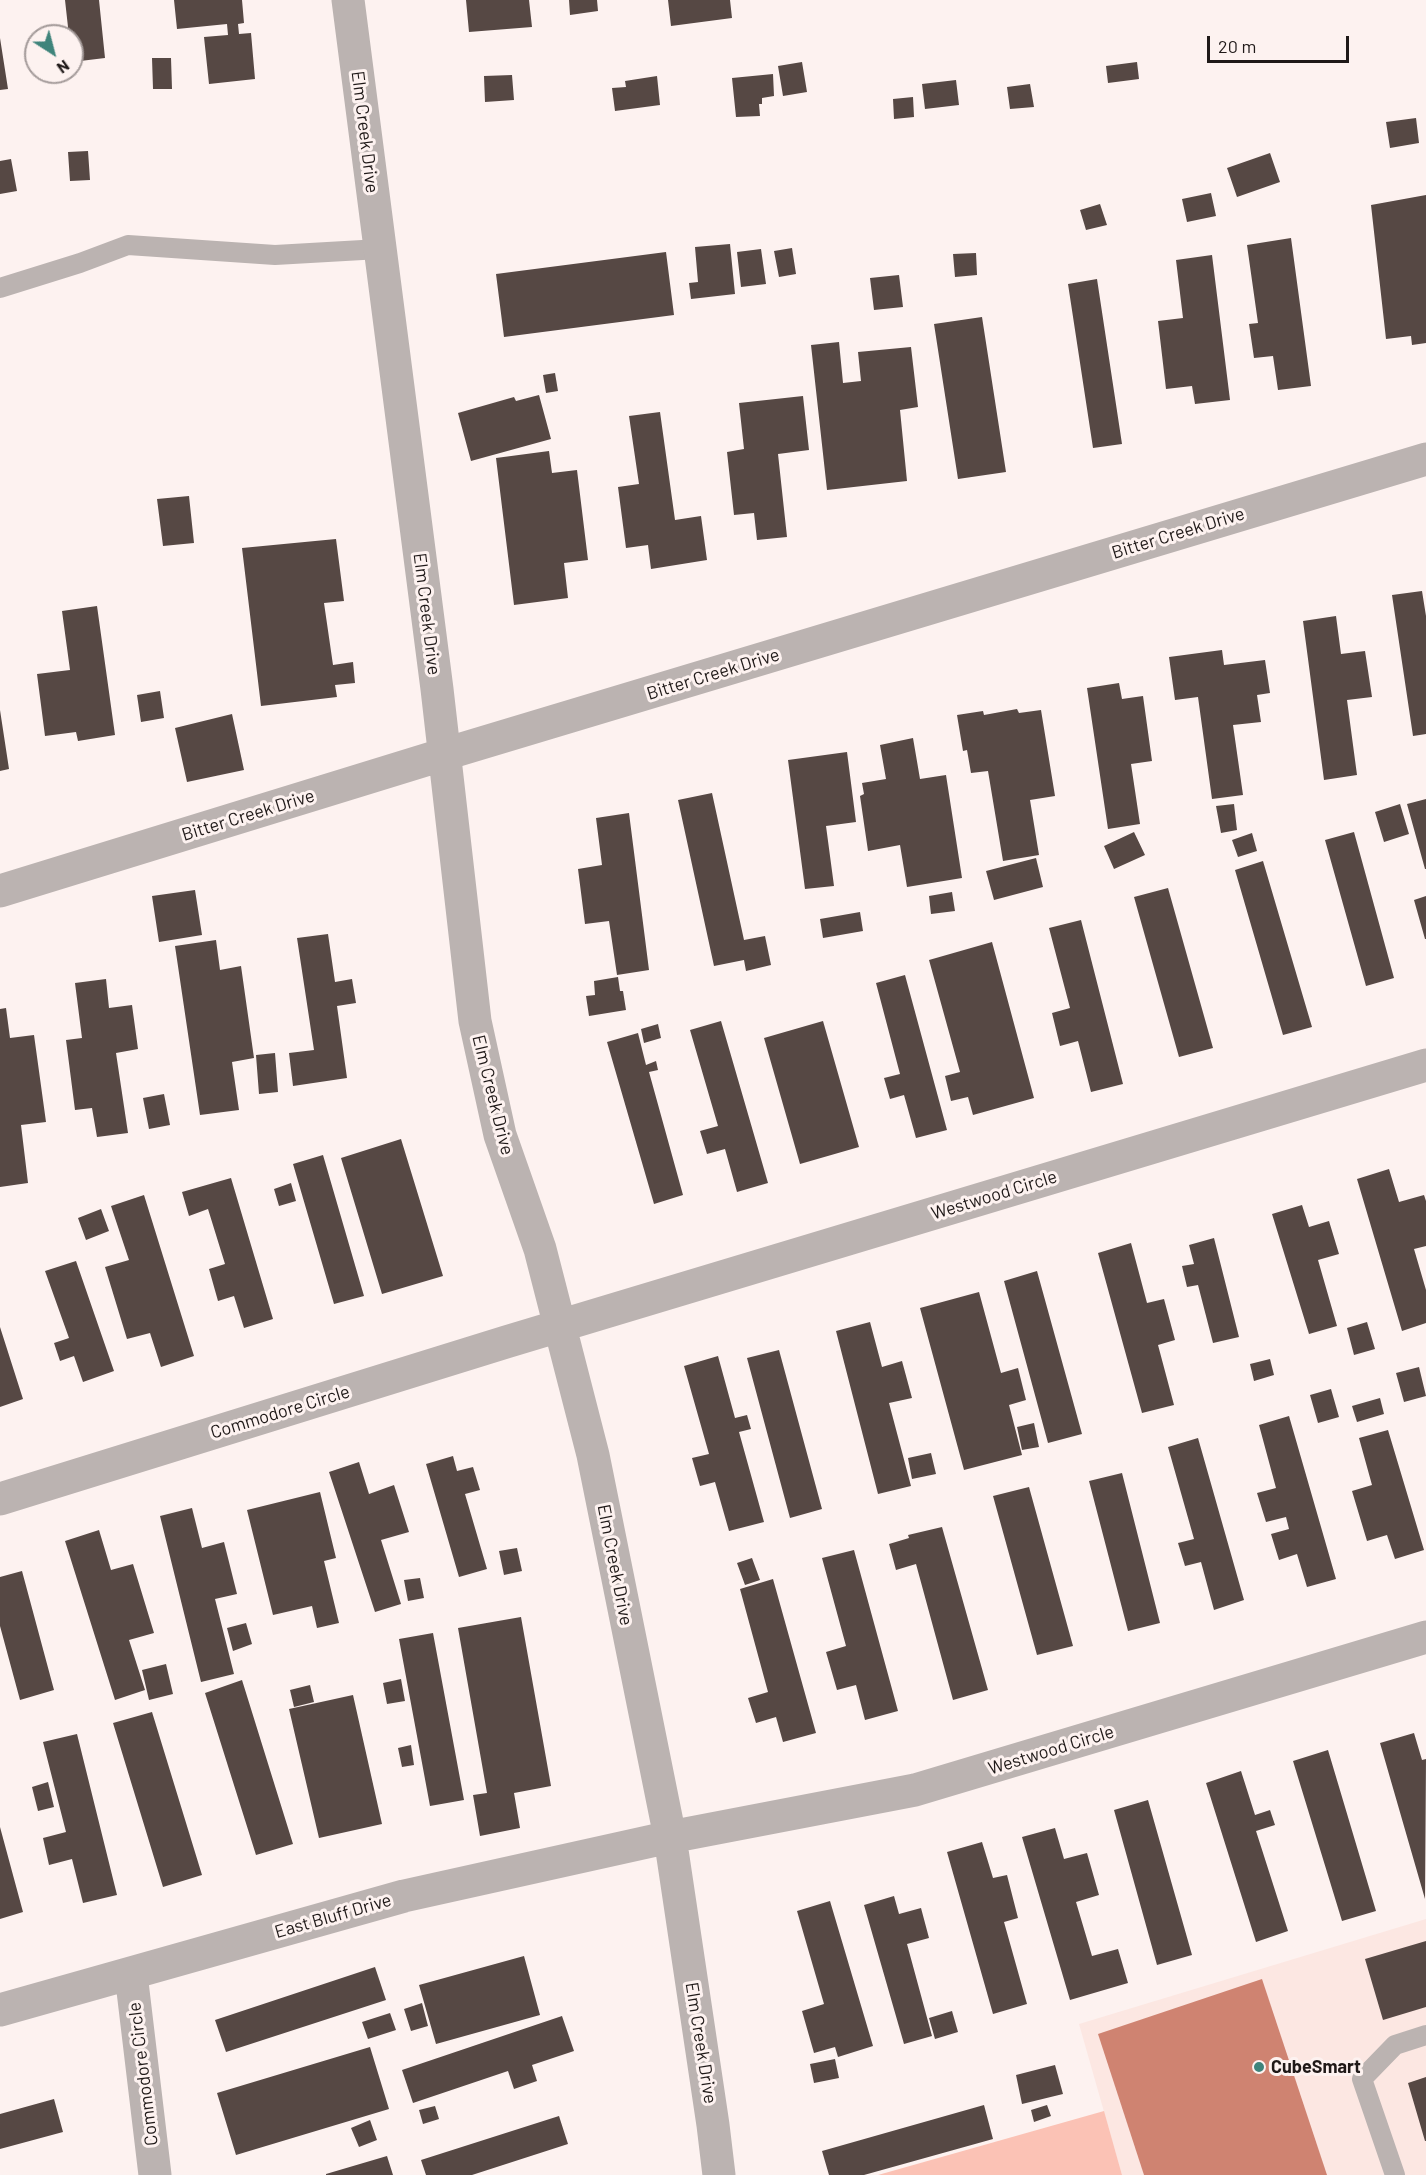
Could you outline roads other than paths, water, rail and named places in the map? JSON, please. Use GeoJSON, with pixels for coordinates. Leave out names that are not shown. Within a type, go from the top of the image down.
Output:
{"type":"FeatureCollection","features":[{"type":"Feature","properties":{"kind":"street","name":"Elm Creek Drive"},"geometry":{"type":"LineString","coordinates":[[348,0],[445,754],[475,1020],[500,1135],[540,1250],[593,1455],[670,1837],[713,2125],[718,2175]]}},
{"type":"Feature","properties":{"kind":"street","name":"Bitter Creek Drive"},"geometry":{"type":"LineString","coordinates":[[0,891],[445,754],[1426,459]]}},
{"type":"Feature","properties":{"kind":"street","name":"Westwood Circle"},"geometry":{"type":"LineString","coordinates":[[561,1326],[1426,1065]]}},
{"type":"Feature","properties":{"kind":"street","name":"Commodore Circle"},"geometry":{"type":"LineString","coordinates":[[0,1499],[561,1326]]}},
{"type":"Feature","properties":{"kind":"street","name":"Westwood Circle"},"geometry":{"type":"LineString","coordinates":[[670,1837],[915,1790],[1426,1637]]}},
{"type":"Feature","properties":{"kind":"street","name":"East Bluff Drive"},"geometry":{"type":"LineString","coordinates":[[0,2010],[404,1896],[670,1837]]}},
{"type":"Feature","properties":{"kind":"street","name":"Commodore Circle"},"geometry":{"type":"LineString","coordinates":[[131,1974],[155,2175]]}},
{"type":"Feature","properties":{"kind":"lane"},"geometry":{"type":"LineString","coordinates":[[0,288],[128,245],[275,255],[380,249]]}},
{"type":"Feature","properties":{"kind":"lane"},"geometry":{"type":"LineString","coordinates":[[1395,2175],[1362,2079],[1395,2045],[1426,2035]]}},
{"type":"Feature","properties":{"kind":"place","name":"CubeSmart"},"geometry":{"type":"Point","coordinates":[1259,2067]}}]}
